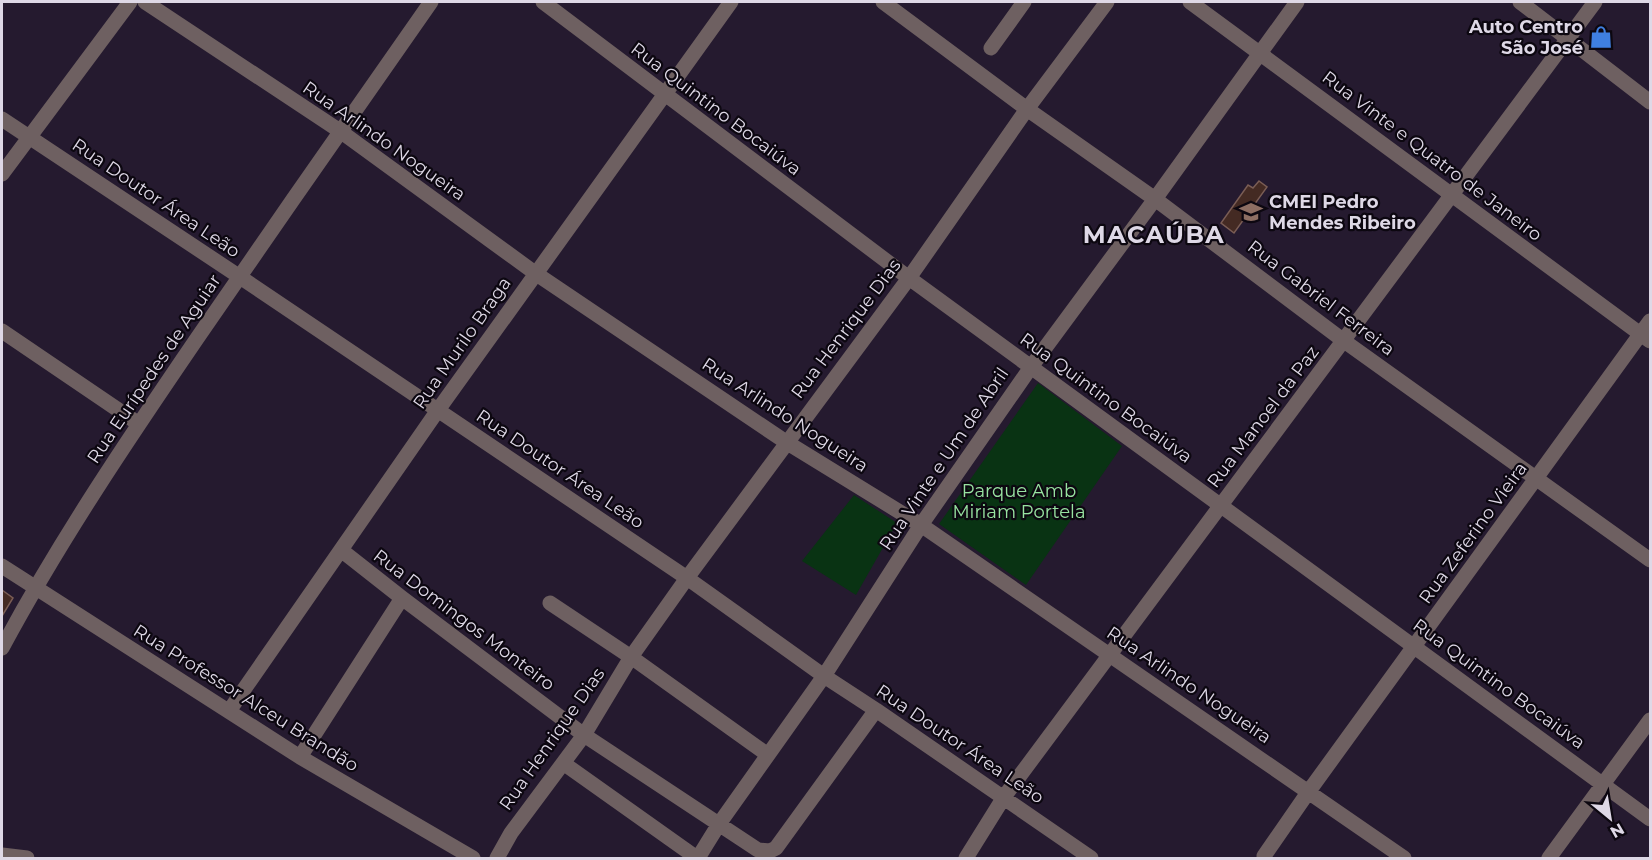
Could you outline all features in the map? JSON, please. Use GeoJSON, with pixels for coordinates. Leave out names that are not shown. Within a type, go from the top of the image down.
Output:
{"type":"FeatureCollection","features":[{"type":"Feature","properties":{"kind":"street"},"geometry":{"type":"LineString","coordinates":[[2,174],[130,2]]}},
{"type":"Feature","properties":{"kind":"street","name":"Rua Arlindo Nogueira"},"geometry":{"type":"LineString","coordinates":[[146,2],[340,131],[536,273],[786,442],[921,525],[1404,858]]}},
{"type":"Feature","properties":{"kind":"street","name":"Rua Eurípedes de Aguiar"},"geometry":{"type":"LineString","coordinates":[[2,648],[34,587],[139,424],[431,2]]}},
{"type":"Feature","properties":{"kind":"street","name":"Rua Quintino Bocaiúva"},"geometry":{"type":"LineString","coordinates":[[543,2],[909,278],[1650,819]]}},
{"type":"Feature","properties":{"kind":"street","name":"Rua Murilo Braga"},"geometry":{"type":"LineString","coordinates":[[229,711],[438,410],[731,2]]}},
{"type":"Feature","properties":{"kind":"street","name":"Rua Gabriel Ferreira"},"geometry":{"type":"LineString","coordinates":[[883,2],[1027,109],[1155,199],[1344,341],[1650,560]]}},
{"type":"Feature","properties":{"kind":"street"},"geometry":{"type":"LineString","coordinates":[[991,48],[1024,2]]}},
{"type":"Feature","properties":{"kind":"street","name":"Rua Henrique Dias"},"geometry":{"type":"LineString","coordinates":[[497,858],[511,833],[584,735],[631,657],[687,578],[909,278],[1027,109],[1107,2]]}},
{"type":"Feature","properties":{"kind":"street","name":"Rua Vinte e Quatro de Janeiro"},"geometry":{"type":"LineString","coordinates":[[1190,2],[1646,338]]}},
{"type":"Feature","properties":{"kind":"street","name":"Rua Vinte e Um de Abril"},"geometry":{"type":"LineString","coordinates":[[697,858],[824,676],[921,525],[1031,366],[1297,2]]}},
{"type":"Feature","properties":{"kind":"street"},"geometry":{"type":"LineString","coordinates":[[1520,2],[1569,37],[1650,102]]}},
{"type":"Feature","properties":{"kind":"street","name":"Rua Manoel da Paz"},"geometry":{"type":"LineString","coordinates":[[966,858],[1004,797],[1595,2]]}},
{"type":"Feature","properties":{"kind":"street","name":"Rua Doutor Área Leão"},"geometry":{"type":"LineString","coordinates":[[2,119],[687,578],[824,676],[1091,858]]}},
{"type":"Feature","properties":{"kind":"street","name":"Rua Zeferino Vieira"},"geometry":{"type":"LineString","coordinates":[[1264,856],[1536,479],[1646,338],[1650,321]]}},
{"type":"Feature","properties":{"kind":"street"},"geometry":{"type":"LineString","coordinates":[[2,331],[139,424]]}},
{"type":"Feature","properties":{"kind":"street","name":"Rua Domingos Monteiro"},"geometry":{"type":"LineString","coordinates":[[341,549],[402,598],[584,735],[758,850],[770,851],[776,848],[876,710]]}},
{"type":"Feature","properties":{"kind":"street","name":"Rua Professor Alceu Brandão"},"geometry":{"type":"LineString","coordinates":[[2,566],[300,757],[473,858]]}},
{"type":"Feature","properties":{"kind":"street"},"geometry":{"type":"LineString","coordinates":[[300,757],[402,598]]}},
{"type":"Feature","properties":{"kind":"street"},"geometry":{"type":"LineString","coordinates":[[550,603],[631,657],[768,755]]}},
{"type":"Feature","properties":{"kind":"street"},"geometry":{"type":"LineString","coordinates":[[1549,858],[1650,720]]}},
{"type":"Feature","properties":{"kind":"street"},"geometry":{"type":"LineString","coordinates":[[563,763],[697,858]]}},
{"type":"Feature","properties":{"kind":"street"},"geometry":{"type":"LineString","coordinates":[[2,855],[27,858]]}},
{"type":"Feature","properties":{"kind":"green space","name":"Parque Amb Miriam Portela"},"geometry":{"type":"Polygon","coordinates":[[[1038,383],[1122,446],[1026,585],[939,524],[1038,383]]]}},
{"type":"Feature","properties":{"kind":"green space"},"geometry":{"type":"Polygon","coordinates":[[[854,495],[897,523],[856,595],[802,561],[854,495]]]}},
{"type":"Feature","properties":{"kind":"building"},"geometry":{"type":"Polygon","coordinates":[[[1259,181],[1267,187],[1234,233],[1221,223],[1248,185],[1253,188],[1259,181]]]}},
{"type":"Feature","properties":{"kind":"building"},"geometry":{"type":"Polygon","coordinates":[[[2,590],[13,598],[2,616],[2,590]]]}},
{"type":"Feature","properties":{"kind":"place","name":"Auto Centro São José"},"geometry":{"type":"Point","coordinates":[1601,37]}},
{"type":"Feature","properties":{"kind":"place","name":"CMEI Pedro Mendes Ribeiro"},"geometry":{"type":"Point","coordinates":[1251,212]}},
{"type":"Feature","properties":{"kind":"district","name":"MACAÚBA"},"geometry":{"type":"Point","coordinates":[1154,235]}}]}
